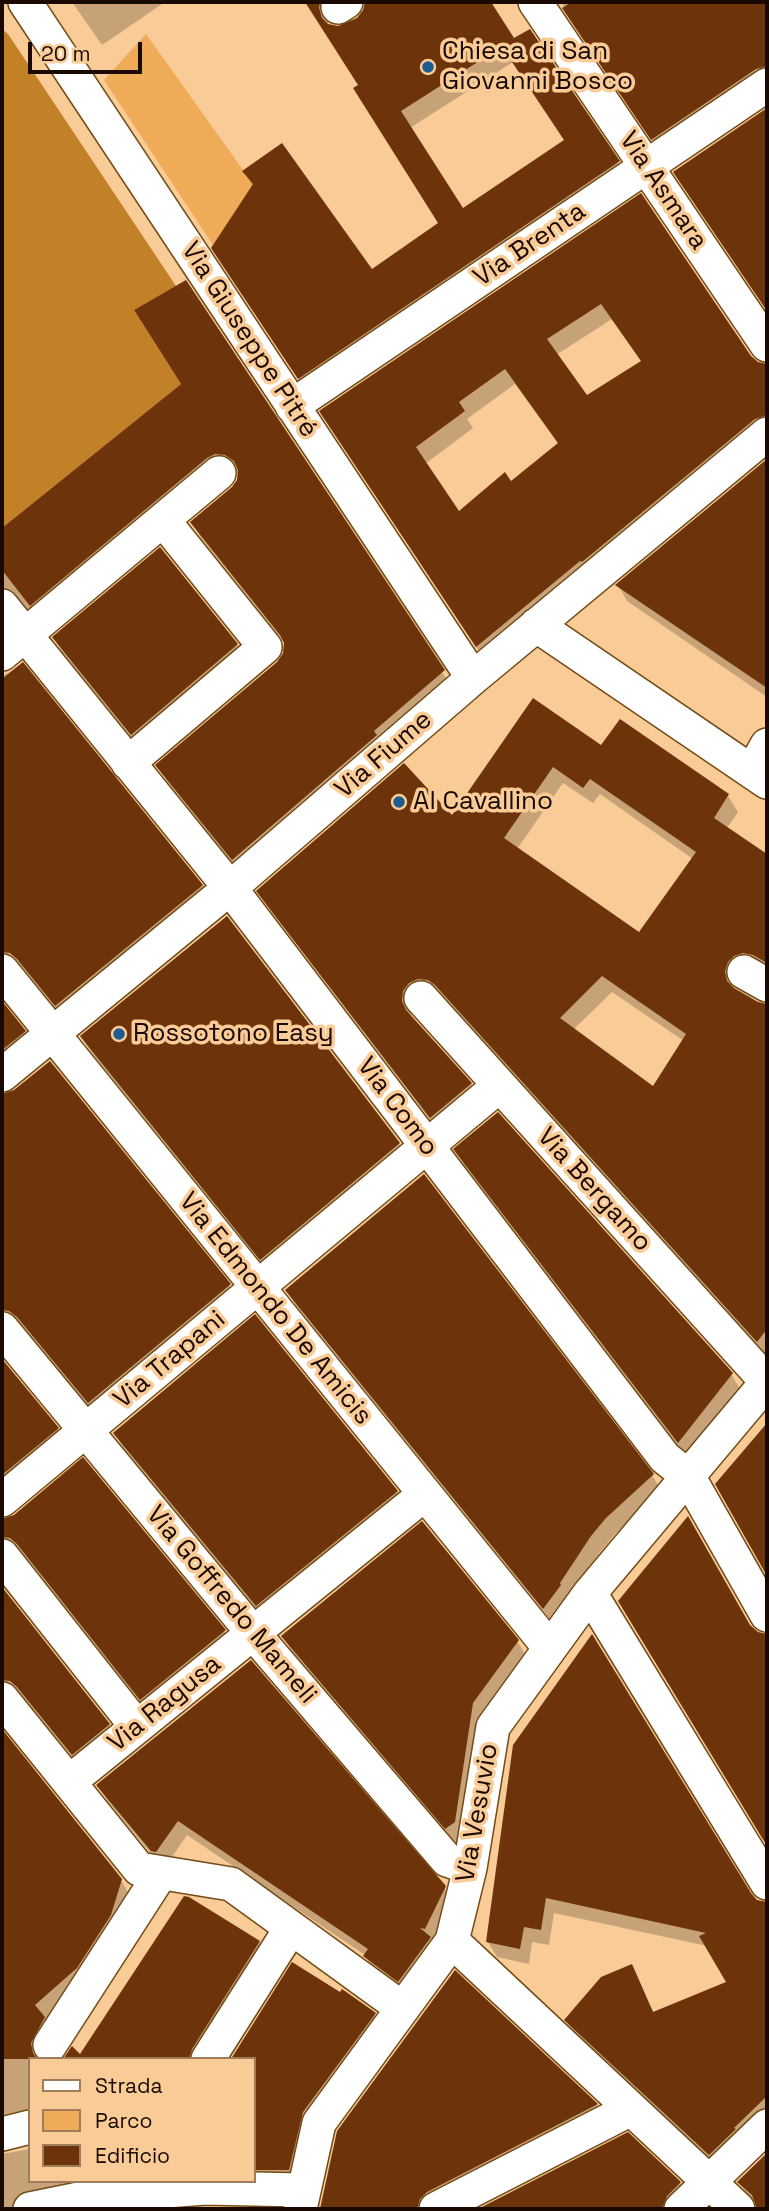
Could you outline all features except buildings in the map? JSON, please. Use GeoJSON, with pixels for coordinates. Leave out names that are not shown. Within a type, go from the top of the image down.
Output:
{"type":"FeatureCollection","features":[{"type":"Feature","properties":{"kind":"street","name":"Via Giuseppe Pitré"},"geometry":{"type":"LineString","coordinates":[[25,2],[473,678]]}},
{"type":"Feature","properties":{"kind":"street","name":"Via Asmara"},"geometry":{"type":"LineString","coordinates":[[538,3],[767,345]]}},
{"type":"Feature","properties":{"kind":"street","name":"Via Brenta"},"geometry":{"type":"LineString","coordinates":[[292,406],[767,85]]}},
{"type":"Feature","properties":{"kind":"street","name":"Via Fiume"},"geometry":{"type":"LineString","coordinates":[[2,1075],[230,888],[473,678],[767,434]]}},
{"type":"Feature","properties":{"kind":"street"},"geometry":{"type":"LineString","coordinates":[[13,645],[219,473]]}},
{"type":"Feature","properties":{"kind":"street"},"geometry":{"type":"LineString","coordinates":[[128,763],[265,647],[163,520]]}},
{"type":"Feature","properties":{"kind":"street","name":"Via Como"},"geometry":{"type":"LineString","coordinates":[[2,606],[13,645],[128,763],[230,888],[665,1458],[688,1476],[767,1615]]}},
{"type":"Feature","properties":{"kind":"street"},"geometry":{"type":"LineString","coordinates":[[536,625],[762,766]]}},
{"type":"Feature","properties":{"kind":"street","name":"Via Edmondo De Amicis"},"geometry":{"type":"LineString","coordinates":[[2,971],[549,1647]]}},
{"type":"Feature","properties":{"kind":"street","name":"Via Bergamo"},"geometry":{"type":"LineString","coordinates":[[421,999],[767,1382]]}},
{"type":"Feature","properties":{"kind":"street","name":"Via Trapani"},"geometry":{"type":"LineString","coordinates":[[2,1500],[499,1086]]}},
{"type":"Feature","properties":{"kind":"street","name":"Via Goffredo Mameli"},"geometry":{"type":"LineString","coordinates":[[2,1329],[253,1633],[447,1860],[470,1868]]}},
{"type":"Feature","properties":{"kind":"street","name":"Via Vesuvio"},"geometry":{"type":"LineString","coordinates":[[301,2199],[319,2123],[452,1941],[470,1868],[493,1727],[590,1592],[767,1382]]}},
{"type":"Feature","properties":{"kind":"street","name":"Via Ragusa"},"geometry":{"type":"LineString","coordinates":[[69,1782],[425,1494]]}},
{"type":"Feature","properties":{"kind":"street"},"geometry":{"type":"LineString","coordinates":[[2,1556],[137,1727]]}},
{"type":"Feature","properties":{"kind":"street"},"geometry":{"type":"LineString","coordinates":[[590,1592],[767,1883]]}},
{"type":"Feature","properties":{"kind":"street"},"geometry":{"type":"LineString","coordinates":[[2,1699],[139,1869],[231,1884],[402,2008]]}},
{"type":"Feature","properties":{"kind":"street"},"geometry":{"type":"LineString","coordinates":[[50,2045],[161,1873]]}},
{"type":"Feature","properties":{"kind":"street"},"geometry":{"type":"LineString","coordinates":[[209,2057],[291,1928]]}},
{"type":"Feature","properties":{"kind":"street"},"geometry":{"type":"LineString","coordinates":[[452,1941],[737,2209]]}},
{"type":"Feature","properties":{"kind":"street"},"geometry":{"type":"LineString","coordinates":[[436,2209],[631,2109]]}},
{"type":"Feature","properties":{"kind":"street"},"geometry":{"type":"LineString","coordinates":[[2,2134],[28,2128]]}},
{"type":"Feature","properties":{"kind":"street"},"geometry":{"type":"LineString","coordinates":[[681,2209],[766,2129]]}},
{"type":"Feature","properties":{"kind":"street"},"geometry":{"type":"LineString","coordinates":[[30,2209],[89,2197],[205,2188],[301,2199]]}},
{"type":"Feature","properties":{"kind":"green space"},"geometry":{"type":"Polygon","coordinates":[[[146,34],[253,184],[213,245],[104,80],[146,34]]]}},
{"type":"Feature","properties":{"kind":"shaded area"},"geometry":{"type":"Polygon","coordinates":[[[2,29],[8,34],[176,286],[134,310],[181,384],[2,528],[2,29]]]}},
{"type":"Feature","properties":{"kind":"place","name":"Chiesa di San Giovanni Bosco"},"geometry":{"type":"Point","coordinates":[428,67]}},
{"type":"Feature","properties":{"kind":"place","name":"Al Cavallino"},"geometry":{"type":"Point","coordinates":[399,802]}},
{"type":"Feature","properties":{"kind":"place","name":"Rossotono Easy"},"geometry":{"type":"Point","coordinates":[119,1034]}}]}
